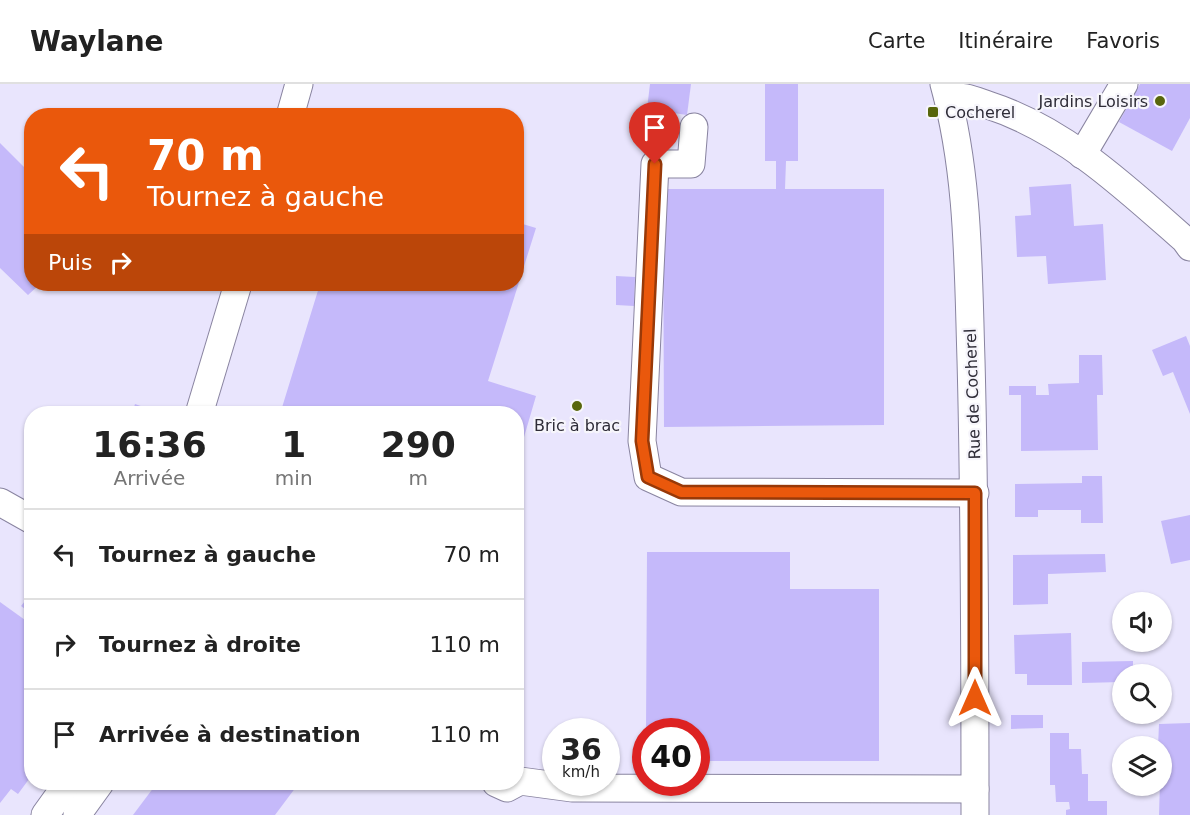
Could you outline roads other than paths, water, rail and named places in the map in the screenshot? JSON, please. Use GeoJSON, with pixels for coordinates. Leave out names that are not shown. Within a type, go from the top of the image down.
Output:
{"type":"FeatureCollection","features":[{"type":"Feature","properties":{"kind":"street"},"geometry":{"type":"LineString","coordinates":[[292,108],[299,84]]}},
{"type":"Feature","properties":{"kind":"street"},"geometry":{"type":"LineString","coordinates":[[1082,155],[1124,84]]}},
{"type":"Feature","properties":{"kind":"street"},"geometry":{"type":"LineString","coordinates":[[946,91],[1021,116],[1100,166],[1185,240],[1190,247]]}},
{"type":"Feature","properties":{"kind":"street","name":"Rue de Cocherel"},"geometry":{"type":"LineString","coordinates":[[946,91],[958,144],[966,219],[975,493],[975,802]]}},
{"type":"Feature","properties":{"kind":"street"},"geometry":{"type":"LineString","coordinates":[[694,127],[691,164],[655,164],[642,441],[648,477],[681,492],[975,493]]}},
{"type":"Feature","properties":{"kind":"street"},"geometry":{"type":"LineString","coordinates":[[201,406],[236,291]]}},
{"type":"Feature","properties":{"kind":"street"},"geometry":{"type":"LineString","coordinates":[[0,502],[24,516]]}},
{"type":"Feature","properties":{"kind":"street"},"geometry":{"type":"LineString","coordinates":[[524,782],[572,788],[975,802]]}},
{"type":"Feature","properties":{"kind":"street"},"geometry":{"type":"LineString","coordinates":[[45,815],[63,790]]}},
{"type":"Feature","properties":{"kind":"street"},"geometry":{"type":"LineString","coordinates":[[77,815],[95,790]]}},
{"type":"Feature","properties":{"kind":"place","name":"Jardins Loisirs"},"geometry":{"type":"Point","coordinates":[1160,101]}},
{"type":"Feature","properties":{"kind":"place","name":"Cocherel"},"geometry":{"type":"Point","coordinates":[933,112]}},
{"type":"Feature","properties":{"kind":"place","name":"Bric à brac"},"geometry":{"type":"Point","coordinates":[577,406]}}]}
